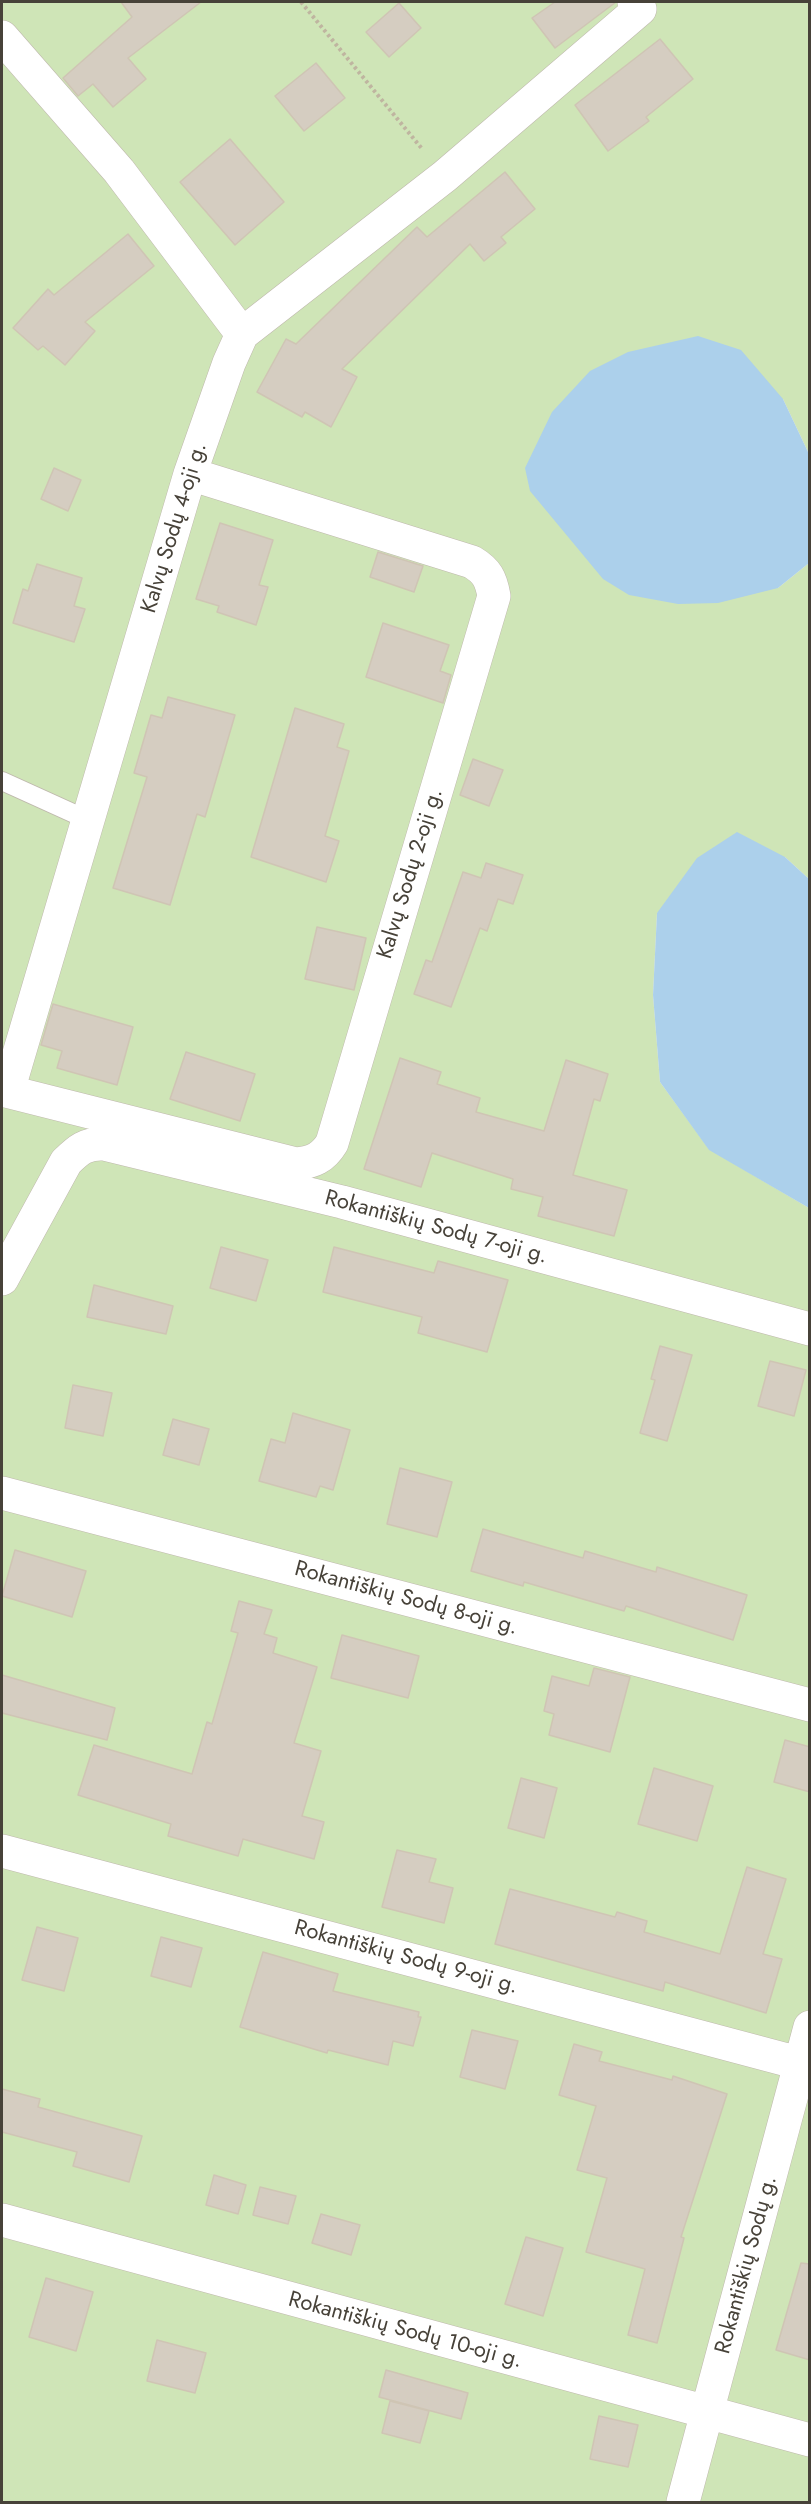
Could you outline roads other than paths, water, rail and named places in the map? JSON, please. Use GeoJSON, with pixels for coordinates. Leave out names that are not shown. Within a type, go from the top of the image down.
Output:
{"type":"FeatureCollection","features":[{"type":"Feature","properties":{"kind":"street"},"geometry":{"type":"LineString","coordinates":[[2,37],[119,171],[242,334],[445,176],[640,9],[634,2]]}},
{"type":"Feature","properties":{"kind":"street","name":"Kalvų Sodų 4-oji g."},"geometry":{"type":"LineString","coordinates":[[5,1091],[190,474],[229,363],[242,334]]}},
{"type":"Feature","properties":{"kind":"street","name":"Kalvų Sodų 2-oji g."},"geometry":{"type":"LineString","coordinates":[[5,1091],[296,1164],[317,1160],[326,1153],[335,1131],[494,596],[492,583],[485,570],[472,562],[190,474]]}},
{"type":"Feature","properties":{"kind":"street","name":"Rokantiškių Sodų 7-oji g."},"geometry":{"type":"LineString","coordinates":[[2,1280],[66,1162],[77,1150],[90,1143],[104,1144],[342,1202],[810,1329]]}},
{"type":"Feature","properties":{"kind":"street","name":"Rokantiškių Sodų 8-oji g."},"geometry":{"type":"LineString","coordinates":[[2,1493],[810,1705]]}},
{"type":"Feature","properties":{"kind":"street","name":"Rokantiškių Sodų 9-oji g."},"geometry":{"type":"LineString","coordinates":[[2,1851],[805,2064]]}},
{"type":"Feature","properties":{"kind":"street","name":"Rokantiškių Sodų g."},"geometry":{"type":"LineString","coordinates":[[683,2502],[805,2064],[810,2027]]}},
{"type":"Feature","properties":{"kind":"street","name":"Rokantiškių Sodų 10-oji g."},"geometry":{"type":"LineString","coordinates":[[2,2220],[810,2440]]}},
{"type":"Feature","properties":{"kind":"lane"},"geometry":{"type":"LineString","coordinates":[[2,781],[88,820]]}},
{"type":"Feature","properties":{"kind":"water"},"geometry":{"type":"Polygon","coordinates":[[[698,336],[741,350],[783,399],[809,454],[809,563],[778,588],[718,603],[678,604],[629,595],[603,579],[530,491],[525,468],[552,412],[590,371],[628,352],[698,336]]]}},
{"type":"Feature","properties":{"kind":"water"},"geometry":{"type":"Polygon","coordinates":[[[737,832],[785,857],[809,879],[809,1208],[709,1150],[660,1082],[653,995],[657,913],[697,858],[737,832]]]}}]}
